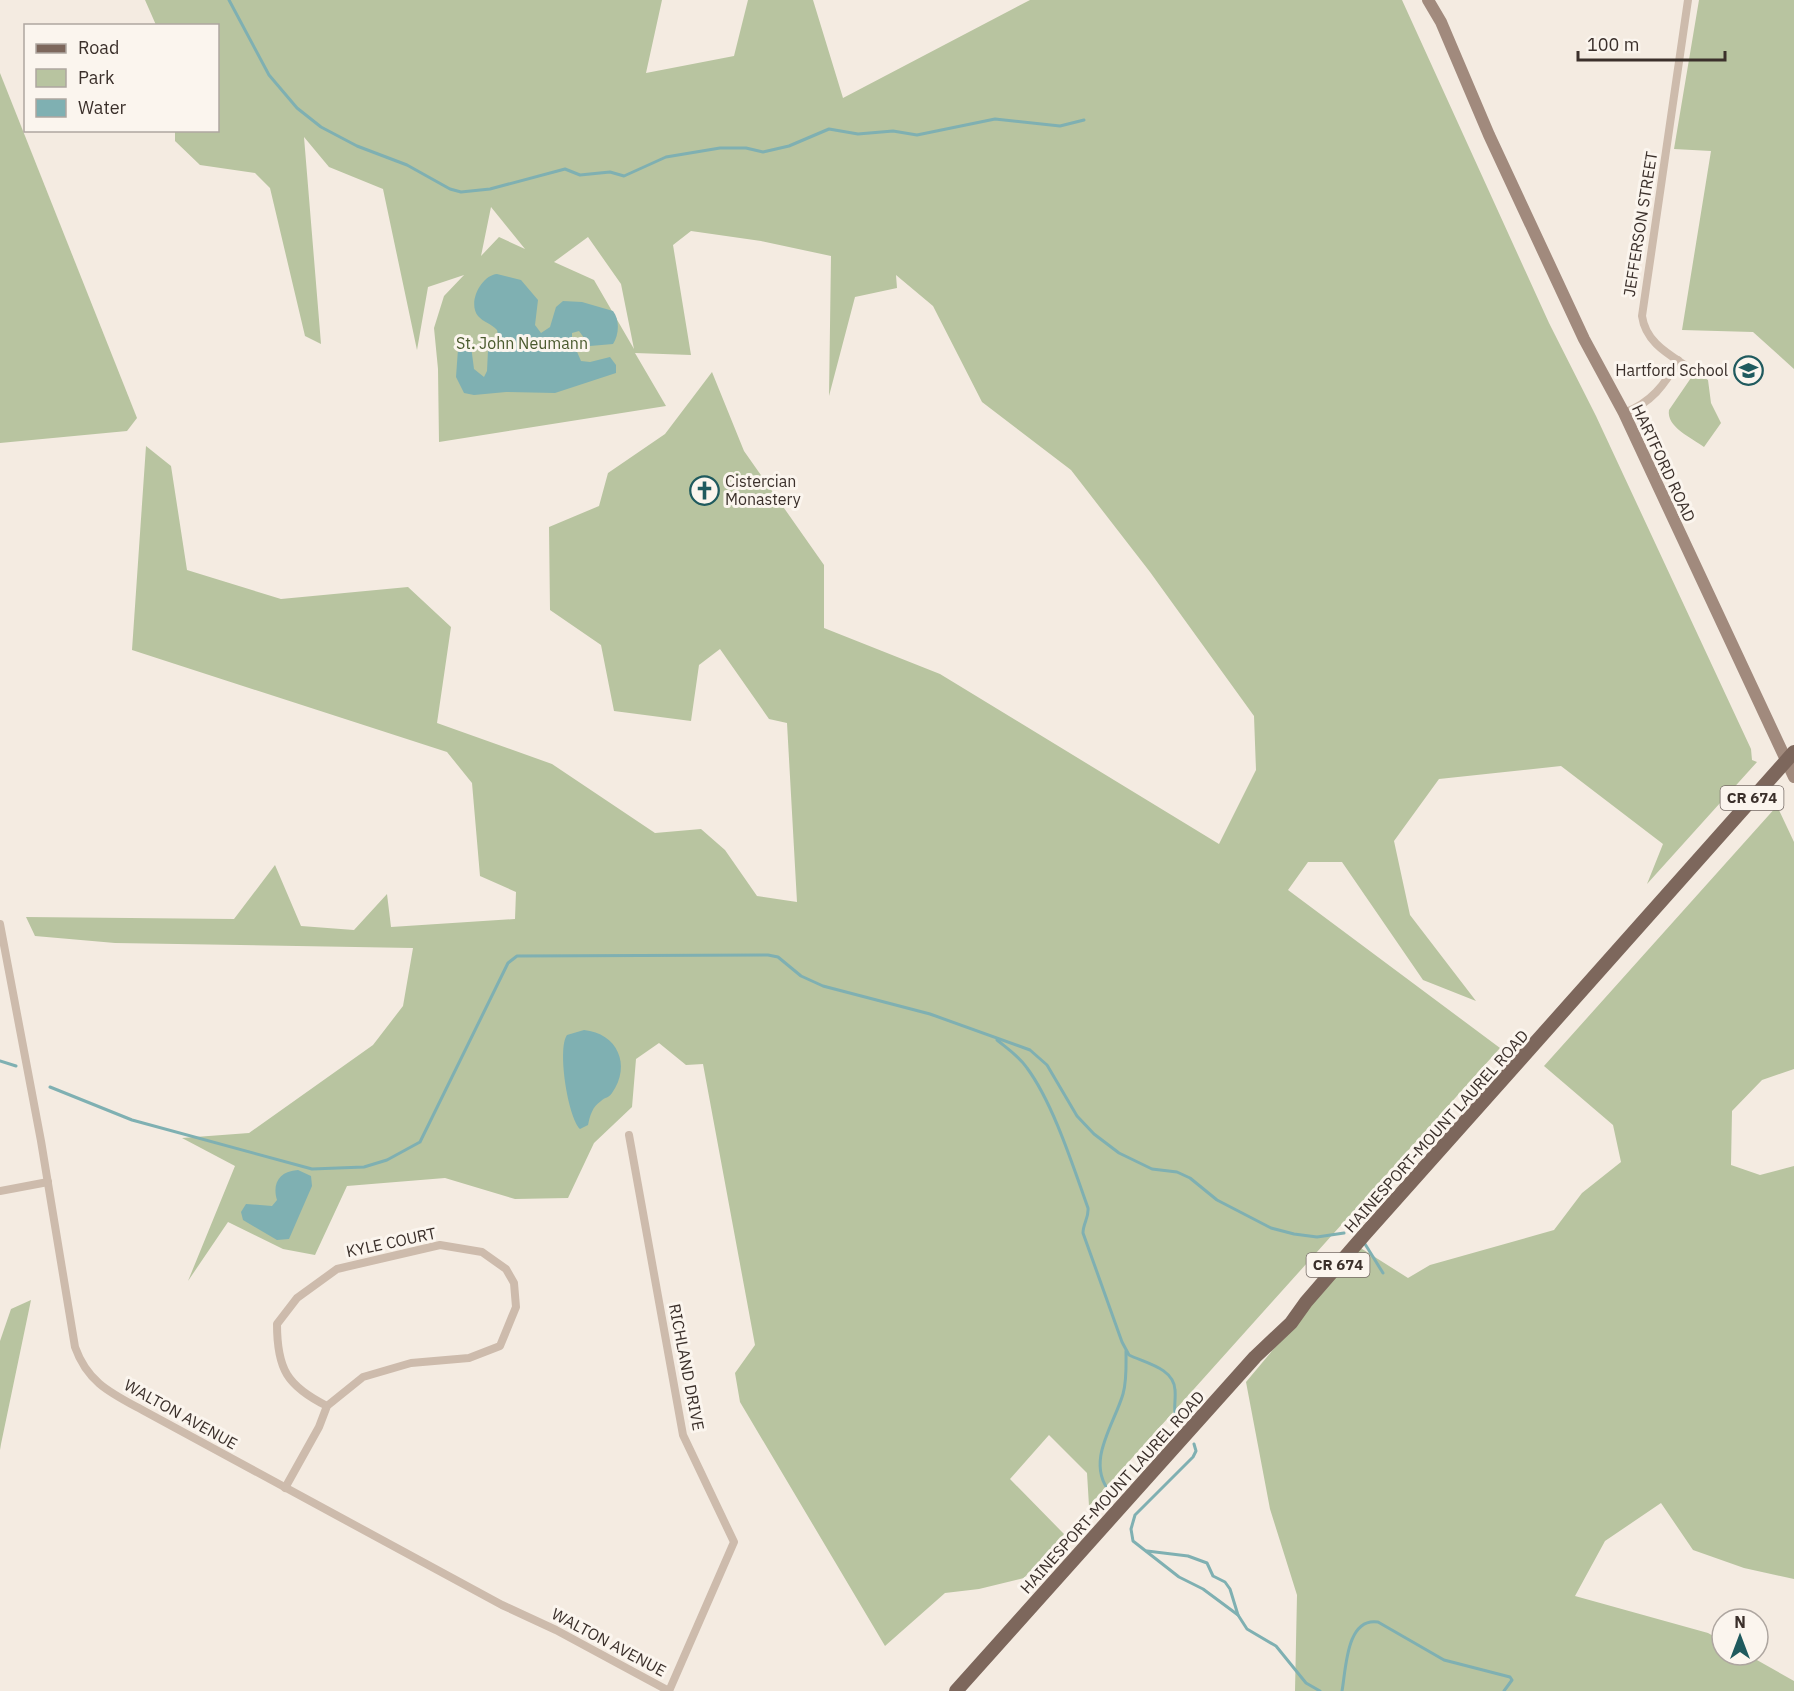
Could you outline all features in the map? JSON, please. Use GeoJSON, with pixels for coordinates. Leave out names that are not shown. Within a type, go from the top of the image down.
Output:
{"type":"FeatureCollection","features":[{"type":"Feature","properties":{"kind":"main road","name":"HAINESPORT-MOUNT LAUREL ROAD"},"geometry":{"type":"LineString","coordinates":[[956,1691],[1255,1357],[1291,1323],[1306,1302],[1358,1242],[1790,756]]}},
{"type":"Feature","properties":{"kind":"street","name":"HARTFORD ROAD"},"geometry":{"type":"LineString","coordinates":[[1428,0],[1441,22],[1489,135],[1584,339],[1624,413],[1790,756],[1794,777]]}},
{"type":"Feature","properties":{"kind":"street","name":"JEFFERSON STREET"},"geometry":{"type":"LineString","coordinates":[[1688,0],[1642,306],[1643,324],[1648,336],[1695,372]]}},
{"type":"Feature","properties":{"kind":"street"},"geometry":{"type":"LineString","coordinates":[[1624,413],[1641,405],[1656,394],[1678,360]]}},
{"type":"Feature","properties":{"kind":"street","name":"WALTON AVENUE"},"geometry":{"type":"LineString","coordinates":[[0,924],[48,1182],[75,1347],[86,1372],[95,1382],[118,1397],[502,1605],[556,1630],[669,1691]]}},
{"type":"Feature","properties":{"kind":"street","name":"RICHLAND DRIVE"},"geometry":{"type":"LineString","coordinates":[[629,1135],[684,1435],[734,1542],[669,1691]]}},
{"type":"Feature","properties":{"kind":"street"},"geometry":{"type":"LineString","coordinates":[[0,1191],[48,1182]]}},
{"type":"Feature","properties":{"kind":"street","name":"KYLE COURT"},"geometry":{"type":"LineString","coordinates":[[285,1488],[320,1427],[327,1406],[363,1377],[411,1363],[469,1358],[500,1346],[516,1307],[514,1283],[506,1269],[482,1252],[440,1245],[337,1269],[297,1298],[278,1324],[281,1360],[285,1375],[300,1390],[327,1406]]}},
{"type":"Feature","properties":{"kind":"green space","name":"St. John Neumann"},"geometry":{"type":"Polygon","coordinates":[[[145,0],[662,0],[646,73],[734,56],[748,0],[813,0],[843,98],[1030,0],[1402,0],[1549,323],[1596,416],[1751,749],[1752,760],[1757,762],[1647,884],[1663,844],[1561,766],[1439,779],[1394,841],[1410,915],[1476,1001],[1423,980],[1342,862],[1308,862],[1288,890],[1500,1048],[1089,1506],[1087,1473],[1049,1435],[1010,1479],[1064,1534],[1024,1578],[979,1589],[945,1593],[885,1646],[740,1402],[735,1373],[755,1345],[703,1064],[686,1065],[659,1043],[636,1059],[632,1107],[594,1143],[568,1198],[515,1199],[445,1178],[347,1186],[315,1255],[283,1249],[228,1222],[188,1281],[235,1166],[182,1138],[249,1133],[373,1045],[403,1006],[413,948],[115,943],[35,936],[26,917],[234,919],[275,865],[301,926],[354,930],[387,894],[391,927],[515,919],[516,892],[480,876],[472,783],[447,752],[132,650],[146,446],[171,466],[187,570],[281,599],[408,587],[451,627],[437,723],[552,764],[655,833],[701,829],[725,850],[757,896],[797,902],[787,723],[769,719],[720,649],[699,665],[691,721],[614,711],[601,645],[550,610],[549,527],[599,506],[608,473],[665,434],[712,372],[744,451],[824,565],[824,628],[940,674],[1219,844],[1256,770],[1254,716],[1150,572],[1071,470],[982,402],[933,306],[896,275],[897,288],[855,297],[829,396],[831,256],[761,241],[691,231],[673,245],[691,355],[635,353],[666,406],[439,442],[438,369],[434,328],[444,296],[464,275],[428,287],[417,350],[383,189],[329,167],[304,137],[321,344],[305,336],[270,188],[255,173],[200,165],[175,141],[175,132],[219,132],[219,24],[156,24],[145,0]],[[491,207],[481,256],[499,237],[525,249],[491,207]],[[588,237],[554,262],[594,280],[634,349],[621,284],[588,237]]]}},
{"type":"Feature","properties":{"kind":"green space"},"geometry":{"type":"Polygon","coordinates":[[[1699,0],[1794,0],[1794,369],[1753,332],[1682,330],[1711,151],[1674,149],[1699,0]]]}},
{"type":"Feature","properties":{"kind":"green space"},"geometry":{"type":"Polygon","coordinates":[[[0,73],[137,418],[127,431],[0,443],[0,73]]]}},
{"type":"Feature","properties":{"kind":"green space"},"geometry":{"type":"Polygon","coordinates":[[[1695,372],[1708,380],[1711,403],[1721,423],[1704,447],[1681,432],[1669,416],[1669,410],[1695,372]]]}},
{"type":"Feature","properties":{"kind":"green space"},"geometry":{"type":"Polygon","coordinates":[[[1777,806],[1794,842],[1794,1069],[1762,1080],[1732,1111],[1731,1165],[1760,1175],[1794,1166],[1794,1579],[1744,1568],[1693,1550],[1661,1503],[1605,1541],[1575,1596],[1708,1633],[1710,1634],[1710,1667],[1769,1667],[1794,1681],[1794,1691],[1295,1691],[1297,1595],[1270,1509],[1246,1382],[1359,1247],[1408,1278],[1430,1265],[1554,1230],[1582,1193],[1621,1162],[1613,1125],[1544,1066],[1777,806]]]}},
{"type":"Feature","properties":{"kind":"green space"},"geometry":{"type":"Polygon","coordinates":[[[31,1300],[0,1450],[0,1341],[11,1309],[31,1300]]]}},
{"type":"Feature","properties":{"kind":"water"},"geometry":{"type":"Polygon","coordinates":[[[497,274],[521,280],[538,300],[535,325],[541,333],[550,327],[556,307],[563,301],[582,302],[613,311],[618,328],[613,344],[590,346],[579,331],[572,333],[572,340],[581,361],[590,362],[610,357],[616,365],[616,373],[555,393],[506,392],[474,395],[464,393],[456,377],[458,349],[464,344],[471,346],[474,369],[484,377],[487,371],[488,350],[499,339],[497,330],[478,316],[474,304],[481,284],[497,274]]]}},
{"type":"Feature","properties":{"kind":"water"},"geometry":{"type":"Polygon","coordinates":[[[584,1030],[595,1032],[613,1044],[621,1062],[621,1072],[610,1096],[595,1106],[588,1125],[580,1129],[568,1098],[563,1054],[567,1035],[584,1030]]]}},
{"type":"Feature","properties":{"kind":"water"},"geometry":{"type":"Polygon","coordinates":[[[298,1170],[311,1176],[312,1186],[289,1239],[277,1240],[243,1220],[241,1212],[246,1204],[272,1206],[277,1200],[278,1179],[286,1173],[298,1170]]]}},
{"type":"Feature","properties":{"kind":"waterway"},"geometry":{"type":"LineString","coordinates":[[229,0],[269,75],[297,108],[321,127],[357,146],[407,165],[450,189],[461,192],[490,189],[565,169],[580,175],[610,172],[624,176],[666,157],[720,148],[746,148],[763,152],[789,146],[829,129],[858,134],[893,131],[917,135],[995,119],[1060,126],[1084,120]]}},
{"type":"Feature","properties":{"kind":"waterway"},"geometry":{"type":"LineString","coordinates":[[50,1087],[132,1120],[312,1169],[364,1167],[387,1160],[420,1142],[508,963],[517,956],[768,955],[778,957],[801,976],[823,986],[930,1014],[1030,1050],[1047,1065],[1077,1116],[1094,1134],[1119,1153],[1152,1169],[1177,1172],[1190,1178],[1217,1200],[1271,1228],[1317,1237],[1344,1233]]}},
{"type":"Feature","properties":{"kind":"waterway"},"geometry":{"type":"LineString","coordinates":[[997,1040],[1024,1064],[1045,1099],[1062,1135],[1088,1208],[1083,1233],[1122,1342],[1129,1355],[1158,1367],[1170,1376],[1175,1390],[1176,1419]]}},
{"type":"Feature","properties":{"kind":"waterway"},"geometry":{"type":"LineString","coordinates":[[0,1061],[16,1066]]}},
{"type":"Feature","properties":{"kind":"waterway"},"geometry":{"type":"LineString","coordinates":[[1365,1244],[1383,1273]]}},
{"type":"Feature","properties":{"kind":"waterway"},"geometry":{"type":"LineString","coordinates":[[1110,1492],[1103,1480],[1100,1468],[1101,1456],[1124,1389],[1126,1351]]}},
{"type":"Feature","properties":{"kind":"waterway"},"geometry":{"type":"LineString","coordinates":[[1194,1444],[1196,1451],[1193,1457],[1135,1515],[1131,1529],[1133,1541],[1179,1577],[1203,1589],[1238,1615]]}},
{"type":"Feature","properties":{"kind":"waterway"},"geometry":{"type":"LineString","coordinates":[[1147,1551],[1188,1556],[1207,1563],[1213,1576],[1225,1582],[1230,1589],[1238,1615],[1247,1629],[1276,1646],[1306,1683],[1320,1691]]}},
{"type":"Feature","properties":{"kind":"waterway"},"geometry":{"type":"LineString","coordinates":[[1342,1691],[1347,1659],[1354,1636],[1359,1628],[1367,1623],[1378,1622],[1444,1660],[1510,1677],[1512,1680],[1504,1691]]}},
{"type":"Feature","properties":{"kind":"place","name":"Hartford School"},"geometry":{"type":"Point","coordinates":[1749,370]}},
{"type":"Feature","properties":{"kind":"place","name":"Cistercian Monastery"},"geometry":{"type":"Point","coordinates":[704,490]}}]}
